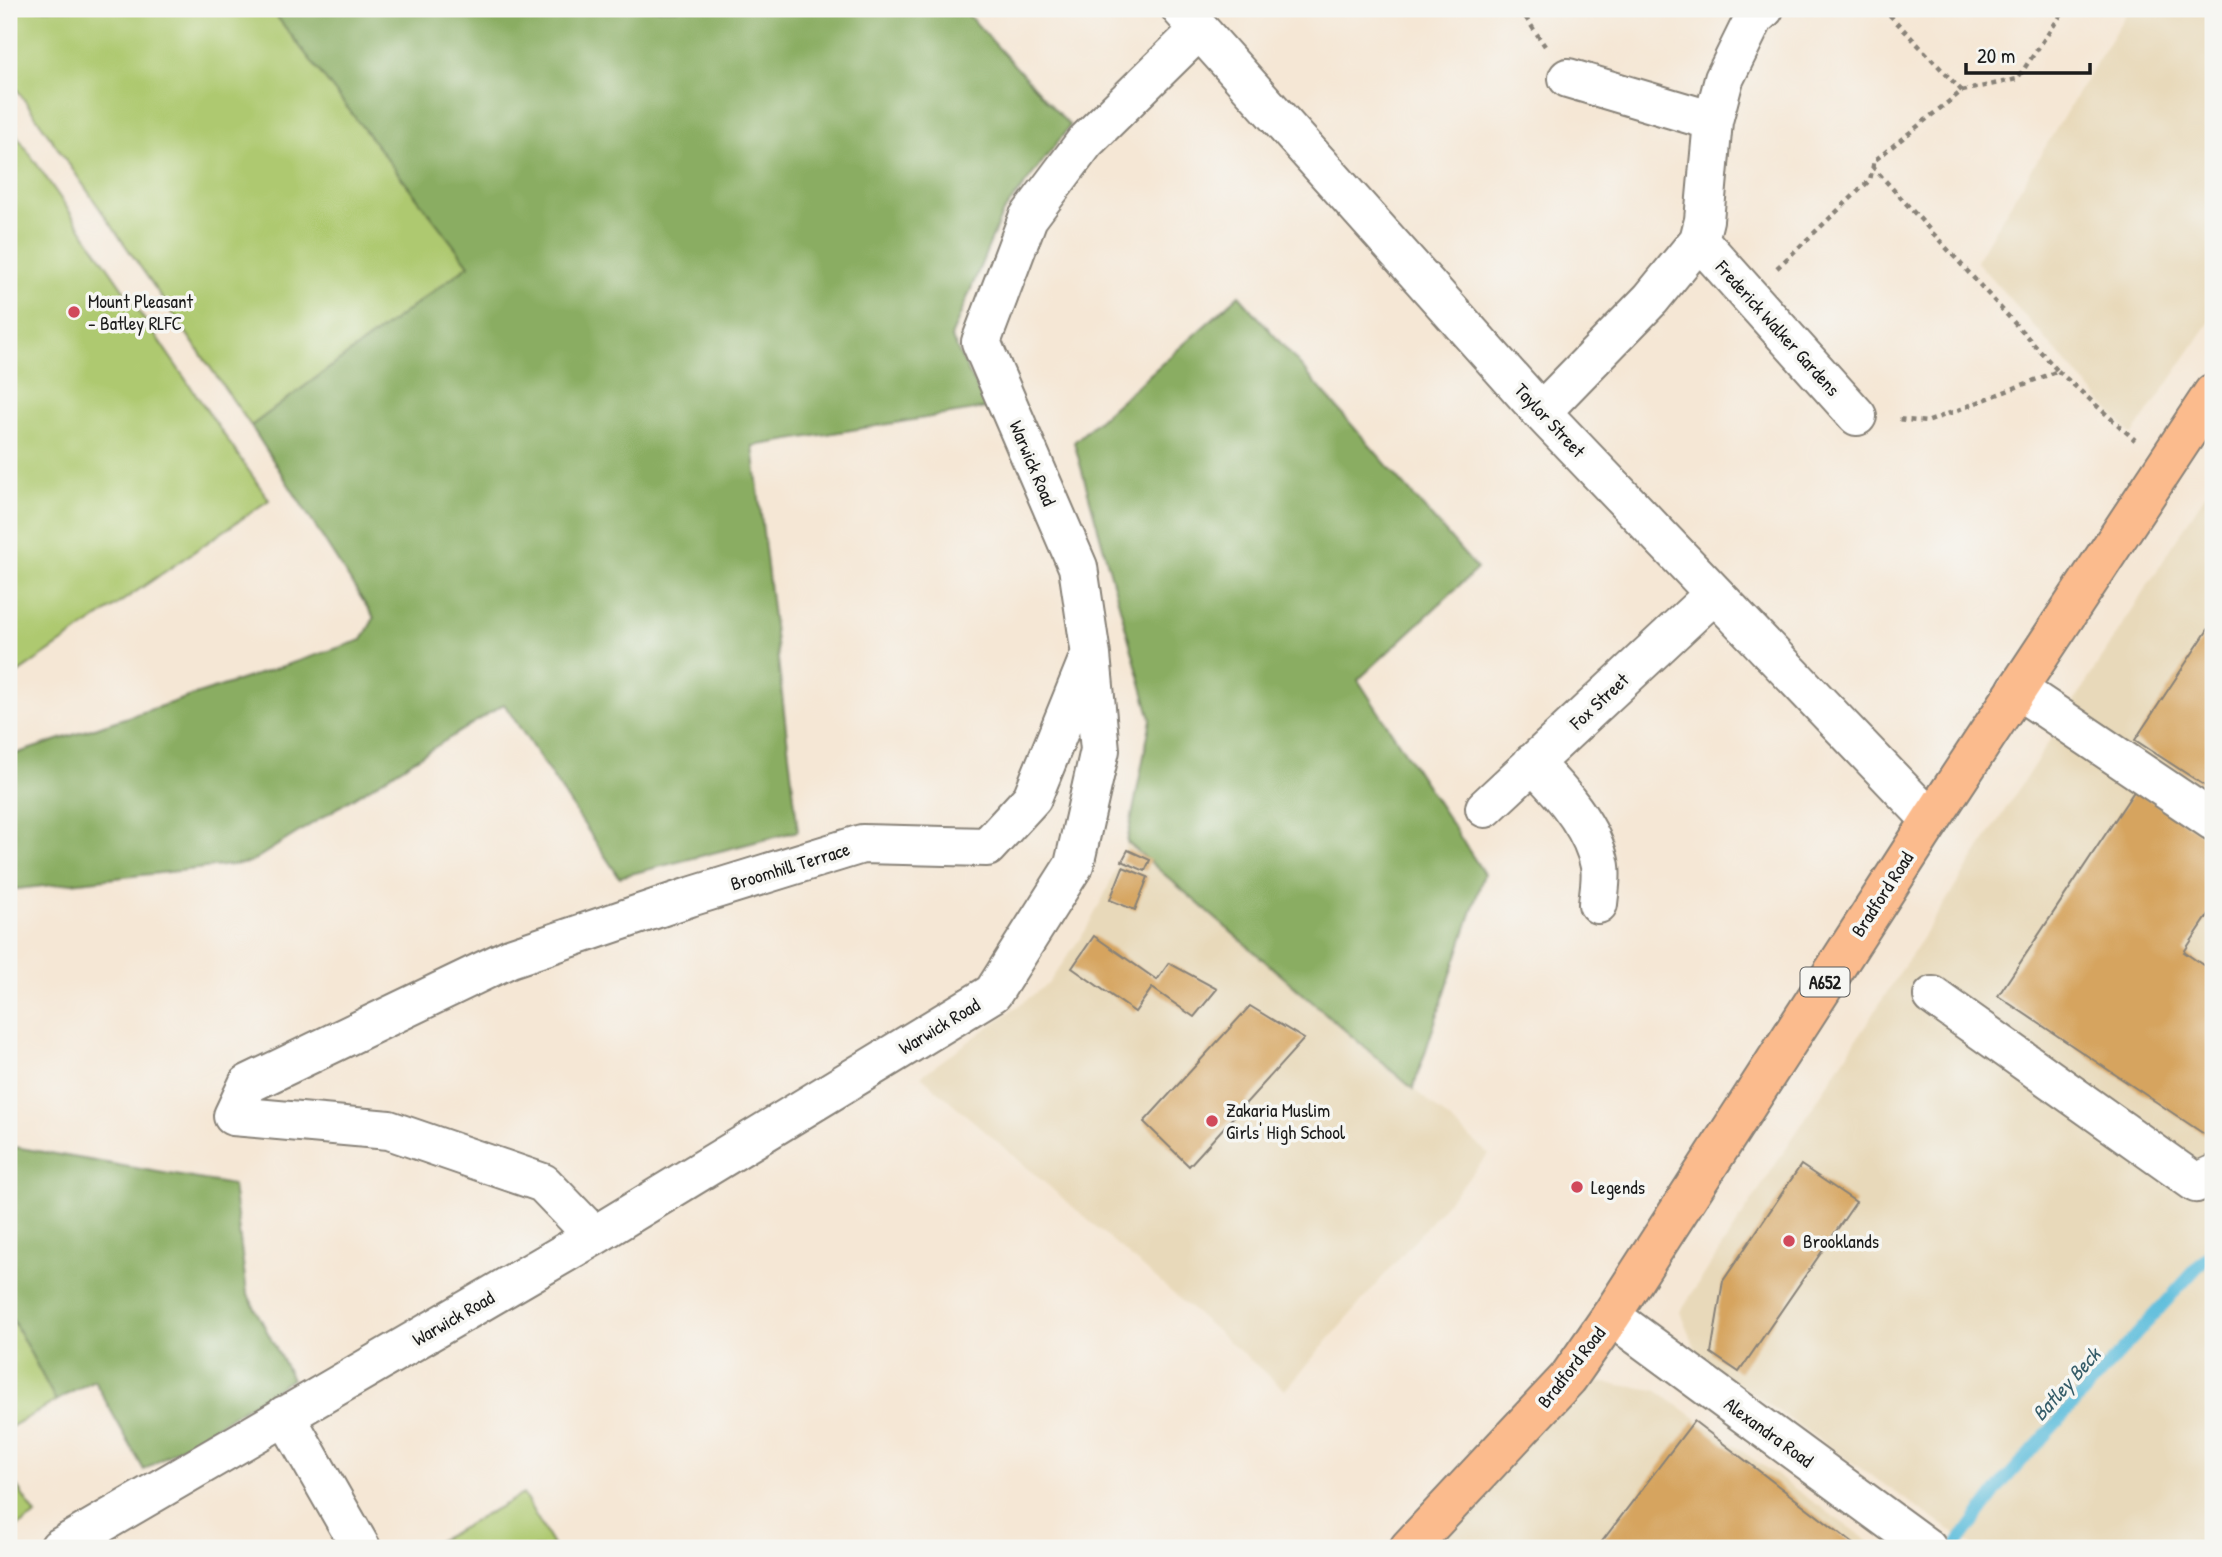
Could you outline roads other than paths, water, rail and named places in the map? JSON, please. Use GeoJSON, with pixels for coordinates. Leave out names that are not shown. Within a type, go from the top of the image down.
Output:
{"type":"FeatureCollection","features":[{"type":"Feature","properties":{"kind":"main road","name":"Bradford Road"},"geometry":{"type":"LineString","coordinates":[[1409,1548],[1568,1378],[2165,466],[2207,416]]}},
{"type":"Feature","properties":{"kind":"street"},"geometry":{"type":"LineString","coordinates":[[1541,412],[1651,299],[1699,240],[1704,220],[1713,121],[1724,79],[1754,18],[1765,9]]}},
{"type":"Feature","properties":{"kind":"street","name":"Taylor Street"},"geometry":{"type":"LineString","coordinates":[[1190,19],[1541,412],[1931,820]]}},
{"type":"Feature","properties":{"kind":"street","name":"Warwick Road"},"geometry":{"type":"LineString","coordinates":[[59,1548],[594,1236],[993,993],[1074,865],[1100,750],[1091,655],[1078,567],[981,342],[1028,218],[1085,142],[1190,19]]}},
{"type":"Feature","properties":{"kind":"street"},"geometry":{"type":"LineString","coordinates":[[1567,78],[1713,121]]}},
{"type":"Feature","properties":{"kind":"street","name":"Frederick Walker Gardens"},"geometry":{"type":"LineString","coordinates":[[1699,240],[1857,416]]}},
{"type":"Feature","properties":{"kind":"street","name":"Fox Street"},"geometry":{"type":"LineString","coordinates":[[1485,808],[1714,594]]}},
{"type":"Feature","properties":{"kind":"street","name":"Broomhill Terrace"},"geometry":{"type":"LineString","coordinates":[[594,1236],[543,1183],[389,1130],[233,1116],[248,1084],[510,958],[690,897],[862,844],[987,847],[1032,797],[1091,655]]}},
{"type":"Feature","properties":{"kind":"street"},"geometry":{"type":"LineString","coordinates":[[2017,689],[2213,821]]}},
{"type":"Feature","properties":{"kind":"street"},"geometry":{"type":"LineString","coordinates":[[1532,763],[1551,782],[1592,837],[1600,869],[1598,904]]}},
{"type":"Feature","properties":{"kind":"street"},"geometry":{"type":"LineString","coordinates":[[1933,996],[2196,1183],[2213,1175]]}},
{"type":"Feature","properties":{"kind":"street","name":"Alexandra Road"},"geometry":{"type":"LineString","coordinates":[[1611,1316],[1926,1548]]}},
{"type":"Feature","properties":{"kind":"street"},"geometry":{"type":"LineString","coordinates":[[285,1415],[361,1548]]}},
{"type":"Feature","properties":{"kind":"waterway","name":"Batley Beck"},"geometry":{"type":"LineString","coordinates":[[1954,1548],[2004,1481],[2213,1250]]}},
{"type":"Feature","properties":{"kind":"place","name":"Mount Pleasant - Batley RLFC"},"geometry":{"type":"Point","coordinates":[74,312]}},
{"type":"Feature","properties":{"kind":"place","name":"Zakaria Muslim Girls' High School"},"geometry":{"type":"Point","coordinates":[1212,1121]}},
{"type":"Feature","properties":{"kind":"place","name":"Legends"},"geometry":{"type":"Point","coordinates":[1577,1187]}},
{"type":"Feature","properties":{"kind":"place","name":"Brooklands"},"geometry":{"type":"Point","coordinates":[1789,1241]}}]}
